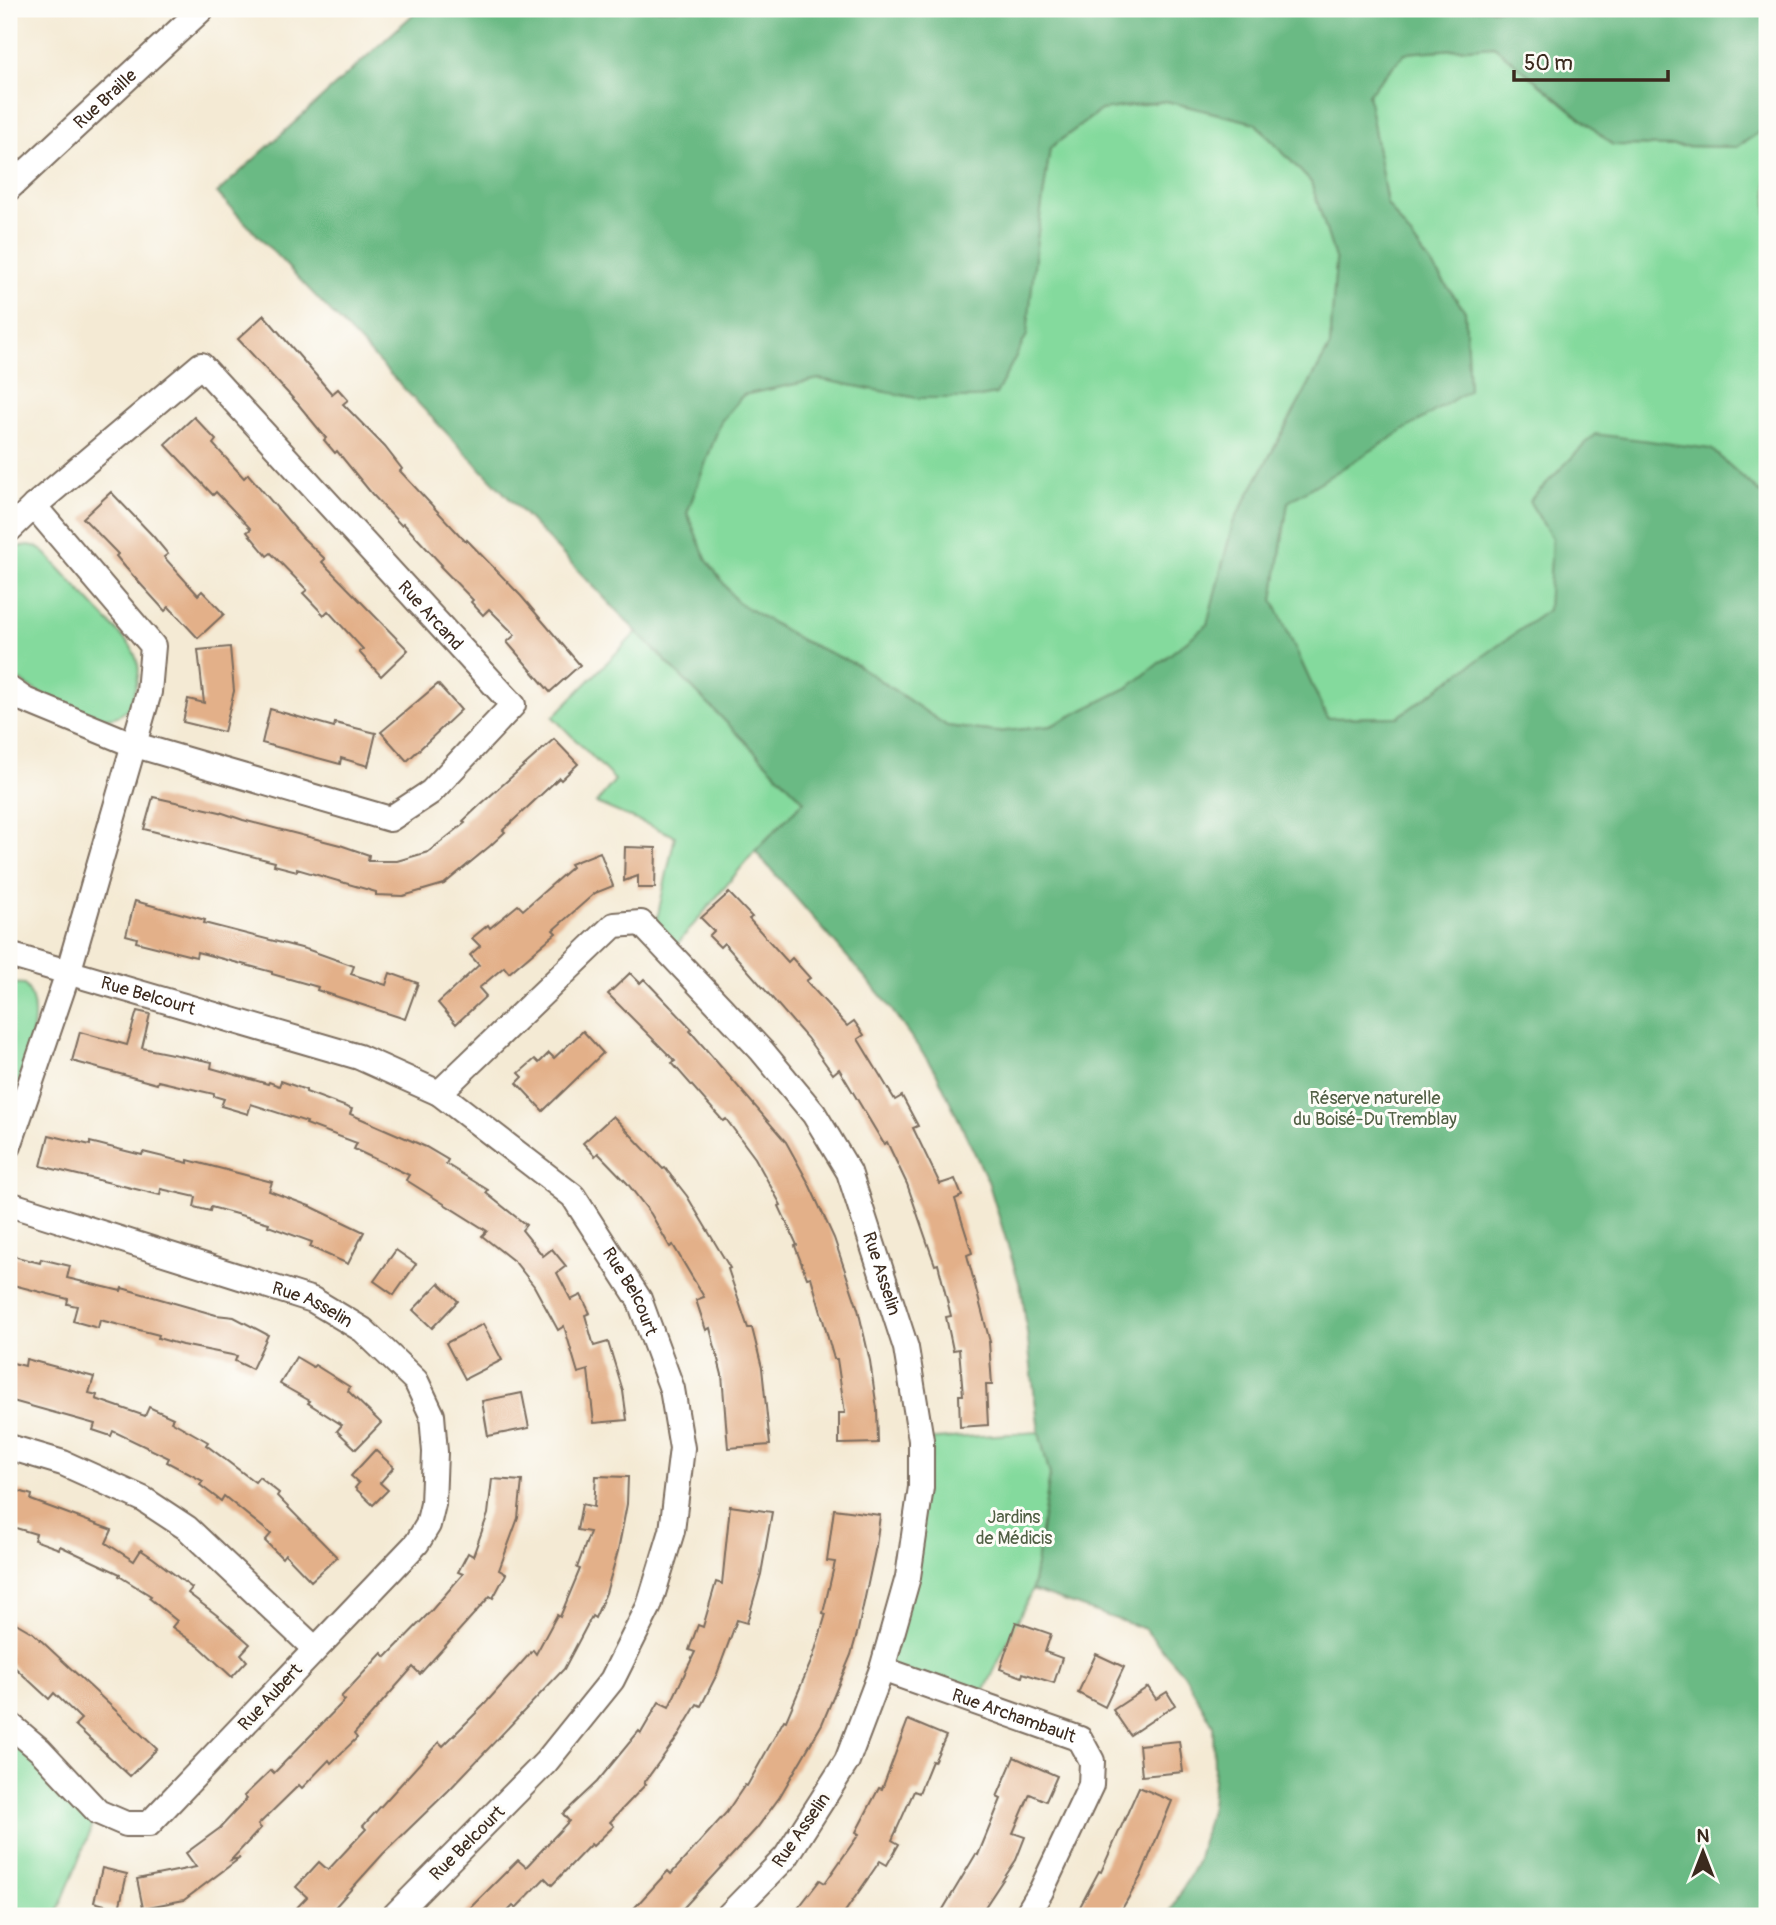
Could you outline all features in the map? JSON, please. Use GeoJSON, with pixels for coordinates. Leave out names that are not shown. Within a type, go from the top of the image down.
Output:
{"type":"FeatureCollection","features":[{"type":"Feature","properties":{"kind":"street","name":"Rue Braille"},"geometry":{"type":"LineString","coordinates":[[9,188],[202,9]]}},
{"type":"Feature","properties":{"kind":"street","name":"Rue Arcand"},"geometry":{"type":"LineString","coordinates":[[9,530],[201,365],[513,705],[431,792],[390,819],[132,744],[26,700],[9,689]]}},
{"type":"Feature","properties":{"kind":"street"},"geometry":{"type":"LineString","coordinates":[[9,1146],[68,973],[149,692],[153,646],[34,506]]}},
{"type":"Feature","properties":{"kind":"street","name":"Rue Asselin"},"geometry":{"type":"LineString","coordinates":[[439,1094],[614,925],[641,923],[762,1051],[814,1114],[849,1172],[906,1348],[921,1440],[921,1487],[908,1577],[882,1669],[847,1761],[786,1857],[728,1916]]}},
{"type":"Feature","properties":{"kind":"street","name":"Rue Belcourt"},"geometry":{"type":"LineString","coordinates":[[9,955],[359,1057],[439,1094],[573,1196],[639,1298],[672,1389],[682,1448],[672,1531],[649,1606],[612,1680],[546,1762],[394,1916]]}},
{"type":"Feature","properties":{"kind":"street","name":"Rue Asselin"},"geometry":{"type":"LineString","coordinates":[[9,1204],[313,1300],[363,1330],[416,1381],[432,1415],[435,1452],[433,1504],[428,1525],[417,1543],[315,1649]]}},
{"type":"Feature","properties":{"kind":"street","name":"Rue Aubert"},"geometry":{"type":"LineString","coordinates":[[9,1447],[63,1463],[143,1499],[187,1528],[315,1649],[149,1824],[126,1824],[98,1812],[40,1750],[9,1724]]}},
{"type":"Feature","properties":{"kind":"street","name":"Rue Archambault"},"geometry":{"type":"LineString","coordinates":[[882,1669],[1080,1739],[1092,1761],[1091,1785],[1041,1891],[1026,1916]]}},
{"type":"Feature","properties":{"kind":"green space","name":"Réserve naturelle du Boisé-Du Tremblay"},"geometry":{"type":"Polygon","coordinates":[[[419,9],[1767,9],[1767,127],[1737,147],[1613,145],[1494,46],[1405,53],[1368,94],[1387,204],[1465,311],[1469,390],[1288,502],[1273,600],[1327,718],[1398,717],[1548,610],[1552,538],[1529,501],[1595,434],[1711,449],[1767,499],[1767,1916],[1168,1916],[1197,1862],[1211,1806],[1213,1725],[1184,1674],[1145,1629],[1032,1590],[1050,1475],[1039,1432],[1022,1292],[988,1181],[936,1072],[884,999],[755,851],[804,801],[637,632],[217,193],[419,9]],[[1166,101],[1101,110],[1050,148],[1027,335],[996,394],[975,398],[917,398],[819,379],[743,395],[721,421],[687,513],[706,559],[737,602],[803,641],[857,665],[947,726],[997,732],[1051,726],[1129,687],[1207,625],[1233,523],[1330,346],[1336,261],[1311,182],[1255,123],[1166,101]]]}},
{"type":"Feature","properties":{"kind":"green space"},"geometry":{"type":"Polygon","coordinates":[[[1494,46],[1613,145],[1737,147],[1767,127],[1767,499],[1711,449],[1529,501],[1552,538],[1549,610],[1398,717],[1327,718],[1273,600],[1288,502],[1469,389],[1465,311],[1387,204],[1368,94],[1405,53],[1494,46]]]}},
{"type":"Feature","properties":{"kind":"green space"},"geometry":{"type":"Polygon","coordinates":[[[1166,101],[1255,123],[1311,182],[1336,261],[1330,346],[1233,523],[1207,625],[1129,687],[1051,726],[997,732],[947,726],[857,665],[803,641],[737,602],[706,559],[687,513],[721,421],[743,395],[819,379],[917,398],[1037,239],[1050,148],[1101,110],[1166,101]]]}},
{"type":"Feature","properties":{"kind":"green space"},"geometry":{"type":"Polygon","coordinates":[[[17,547],[38,547],[47,555],[130,645],[137,659],[138,676],[133,696],[125,711],[111,718],[94,717],[56,702],[9,674],[9,554],[17,547]]]}},
{"type":"Feature","properties":{"kind":"green space"},"geometry":{"type":"Polygon","coordinates":[[[637,632],[804,801],[755,851],[674,948],[655,928],[675,836],[596,803],[615,780],[553,717],[637,632]]]}},
{"type":"Feature","properties":{"kind":"green space"},"geometry":{"type":"Polygon","coordinates":[[[9,983],[24,984],[31,996],[34,1011],[30,1045],[9,1109],[9,983]]]}},
{"type":"Feature","properties":{"kind":"green space","name":"Jardins de Médicis"},"geometry":{"type":"Polygon","coordinates":[[[1039,1432],[1050,1475],[1032,1590],[979,1703],[882,1669],[921,1440],[1039,1432]]]}},
{"type":"Feature","properties":{"kind":"green space"},"geometry":{"type":"Polygon","coordinates":[[[9,1724],[98,1812],[56,1916],[9,1916],[9,1724]]]}},
{"type":"Feature","properties":{"kind":"building"},"geometry":{"type":"Polygon","coordinates":[[[264,315],[332,394],[338,389],[348,400],[343,404],[385,447],[402,469],[400,471],[521,596],[580,665],[550,692],[507,642],[515,635],[489,609],[483,615],[471,602],[473,600],[440,566],[442,565],[372,494],[337,451],[335,453],[298,404],[238,339],[264,315]]]}},
{"type":"Feature","properties":{"kind":"building"},"geometry":{"type":"Polygon","coordinates":[[[194,417],[216,440],[213,444],[244,478],[248,474],[302,537],[325,559],[322,562],[408,650],[381,676],[359,652],[363,649],[328,611],[324,615],[303,593],[307,590],[271,553],[267,556],[247,532],[251,529],[216,492],[213,495],[165,444],[194,417]]]}},
{"type":"Feature","properties":{"kind":"building"},"geometry":{"type":"Polygon","coordinates":[[[111,492],[153,536],[168,554],[164,557],[198,595],[202,591],[224,614],[198,638],[169,607],[165,611],[116,556],[118,554],[83,518],[111,492]]]}},
{"type":"Feature","properties":{"kind":"building"},"geometry":{"type":"Polygon","coordinates":[[[230,647],[234,691],[224,732],[183,722],[188,699],[204,703],[198,650],[230,647]]]}},
{"type":"Feature","properties":{"kind":"building"},"geometry":{"type":"Polygon","coordinates":[[[438,684],[461,710],[407,761],[381,732],[438,684]]]}},
{"type":"Feature","properties":{"kind":"building"},"geometry":{"type":"Polygon","coordinates":[[[270,709],[334,727],[335,723],[376,733],[368,766],[341,758],[340,764],[262,743],[270,709]]]}},
{"type":"Feature","properties":{"kind":"building"},"geometry":{"type":"Polygon","coordinates":[[[554,739],[578,764],[503,830],[505,832],[490,846],[444,884],[403,896],[376,895],[376,892],[274,865],[275,862],[144,829],[153,797],[220,812],[340,845],[369,855],[368,861],[397,861],[428,852],[465,823],[463,821],[554,739]]]}},
{"type":"Feature","properties":{"kind":"building"},"geometry":{"type":"Polygon","coordinates":[[[625,847],[656,848],[655,888],[638,888],[638,876],[624,881],[625,847]]]}},
{"type":"Feature","properties":{"kind":"building"},"geometry":{"type":"Polygon","coordinates":[[[600,852],[613,886],[595,893],[553,930],[556,933],[509,973],[504,967],[479,988],[486,996],[456,1024],[438,1003],[479,965],[470,955],[480,946],[472,938],[488,925],[490,928],[518,905],[523,910],[572,867],[570,864],[600,852]]]}},
{"type":"Feature","properties":{"kind":"building"},"geometry":{"type":"Polygon","coordinates":[[[729,893],[788,962],[792,958],[810,978],[806,981],[847,1026],[854,1021],[864,1035],[858,1039],[895,1100],[902,1096],[918,1126],[913,1128],[940,1184],[955,1179],[962,1196],[955,1199],[972,1253],[967,1255],[990,1342],[992,1385],[986,1385],[988,1425],[960,1427],[959,1395],[963,1395],[959,1349],[953,1350],[946,1317],[951,1316],[938,1264],[935,1265],[907,1184],[887,1142],[884,1144],[839,1069],[833,1074],[807,1038],[724,943],[720,947],[709,936],[714,931],[701,918],[729,893]]]}},
{"type":"Feature","properties":{"kind":"building"},"geometry":{"type":"Polygon","coordinates":[[[135,901],[205,920],[204,923],[309,950],[354,966],[351,974],[386,985],[390,973],[418,983],[405,1019],[272,972],[197,952],[196,957],[136,942],[137,938],[126,935],[135,901]]]}},
{"type":"Feature","properties":{"kind":"building"},"geometry":{"type":"Polygon","coordinates":[[[630,973],[640,983],[644,979],[692,1029],[690,1031],[786,1142],[808,1182],[834,1238],[858,1309],[870,1361],[877,1409],[878,1443],[839,1444],[839,1413],[845,1413],[837,1359],[834,1359],[811,1277],[807,1278],[795,1246],[797,1245],[779,1206],[781,1205],[755,1158],[726,1119],[723,1121],[672,1063],[675,1061],[608,994],[630,973]]]}},
{"type":"Feature","properties":{"kind":"building"},"geometry":{"type":"Polygon","coordinates":[[[137,1011],[150,1014],[142,1048],[212,1062],[211,1068],[268,1084],[269,1082],[279,1086],[281,1081],[306,1090],[352,1109],[350,1114],[426,1147],[448,1160],[446,1164],[488,1190],[486,1193],[526,1225],[522,1230],[543,1256],[552,1249],[566,1266],[557,1273],[571,1300],[581,1295],[590,1313],[585,1315],[594,1346],[608,1342],[623,1391],[627,1420],[594,1423],[588,1370],[578,1373],[564,1326],[558,1330],[534,1286],[515,1262],[482,1236],[487,1231],[406,1180],[409,1175],[354,1149],[357,1143],[306,1124],[307,1122],[251,1104],[248,1114],[221,1106],[224,1099],[214,1094],[158,1081],[157,1084],[72,1061],[80,1032],[127,1045],[137,1011]]]}},
{"type":"Feature","properties":{"kind":"building"},"geometry":{"type":"Polygon","coordinates":[[[583,1031],[603,1053],[543,1111],[517,1083],[523,1077],[519,1073],[535,1059],[539,1063],[549,1053],[554,1058],[583,1031]]]}},
{"type":"Feature","properties":{"kind":"building"},"geometry":{"type":"Polygon","coordinates":[[[613,1116],[663,1169],[665,1168],[687,1196],[730,1268],[728,1269],[748,1328],[752,1328],[762,1368],[770,1445],[728,1448],[722,1375],[710,1328],[706,1330],[696,1300],[704,1297],[673,1245],[670,1247],[651,1214],[627,1183],[598,1153],[595,1156],[583,1143],[613,1116]]]}},
{"type":"Feature","properties":{"kind":"building"},"geometry":{"type":"Polygon","coordinates":[[[49,1135],[142,1155],[143,1152],[188,1163],[188,1160],[272,1182],[269,1191],[312,1207],[364,1232],[348,1264],[310,1247],[312,1242],[268,1226],[269,1223],[211,1207],[210,1211],[194,1207],[196,1197],[161,1189],[160,1195],[41,1166],[49,1135]]]}},
{"type":"Feature","properties":{"kind":"building"},"geometry":{"type":"Polygon","coordinates":[[[396,1250],[416,1264],[394,1295],[374,1281],[396,1250]]]}},
{"type":"Feature","properties":{"kind":"building"},"geometry":{"type":"Polygon","coordinates":[[[9,1255],[40,1263],[41,1259],[70,1266],[67,1278],[121,1291],[122,1288],[216,1315],[234,1317],[268,1335],[252,1369],[235,1361],[237,1356],[182,1345],[158,1338],[159,1335],[100,1320],[98,1328],[73,1321],[77,1306],[67,1304],[68,1299],[9,1284],[9,1255]]]}},
{"type":"Feature","properties":{"kind":"building"},"geometry":{"type":"Polygon","coordinates":[[[439,1283],[458,1301],[432,1328],[413,1310],[439,1283]]]}},
{"type":"Feature","properties":{"kind":"building"},"geometry":{"type":"Polygon","coordinates":[[[483,1324],[502,1360],[465,1379],[446,1343],[483,1324]]]}},
{"type":"Feature","properties":{"kind":"building"},"geometry":{"type":"Polygon","coordinates":[[[296,1357],[313,1367],[315,1365],[350,1387],[348,1391],[381,1423],[356,1449],[337,1431],[342,1425],[308,1403],[310,1401],[280,1384],[296,1357]]]}},
{"type":"Feature","properties":{"kind":"building"},"geometry":{"type":"Polygon","coordinates":[[[26,1359],[94,1377],[89,1393],[97,1395],[96,1399],[145,1416],[149,1407],[173,1418],[171,1421],[208,1442],[206,1445],[255,1482],[259,1477],[279,1493],[277,1496],[337,1557],[311,1581],[285,1554],[282,1558],[265,1541],[271,1534],[224,1496],[221,1501],[200,1485],[203,1481],[167,1462],[169,1458],[113,1431],[111,1436],[93,1430],[95,1424],[9,1400],[9,1362],[25,1366],[26,1359]]]}},
{"type":"Feature","properties":{"kind":"building"},"geometry":{"type":"Polygon","coordinates":[[[522,1393],[529,1428],[488,1436],[482,1401],[522,1393]]]}},
{"type":"Feature","properties":{"kind":"building"},"geometry":{"type":"Polygon","coordinates":[[[375,1450],[394,1467],[380,1483],[388,1490],[373,1505],[355,1488],[359,1483],[351,1476],[375,1450]]]}},
{"type":"Feature","properties":{"kind":"building"},"geometry":{"type":"Polygon","coordinates":[[[596,1476],[628,1477],[627,1504],[606,1593],[595,1618],[592,1616],[564,1669],[448,1791],[383,1854],[327,1916],[289,1916],[307,1897],[296,1887],[319,1862],[328,1870],[366,1829],[363,1826],[439,1742],[443,1746],[533,1650],[536,1654],[557,1615],[560,1617],[580,1569],[577,1568],[590,1532],[577,1530],[582,1504],[594,1507],[596,1476]]]}},
{"type":"Feature","properties":{"kind":"building"},"geometry":{"type":"Polygon","coordinates":[[[492,1479],[522,1481],[518,1518],[499,1570],[506,1574],[493,1598],[490,1596],[420,1674],[413,1667],[354,1734],[357,1738],[331,1763],[329,1760],[302,1788],[299,1785],[258,1825],[261,1828],[231,1860],[240,1858],[184,1900],[143,1908],[137,1879],[196,1867],[186,1853],[220,1828],[247,1799],[244,1796],[271,1770],[274,1773],[345,1700],[341,1697],[382,1653],[386,1657],[463,1574],[458,1572],[468,1553],[473,1556],[488,1514],[492,1479]]]}},
{"type":"Feature","properties":{"kind":"building"},"geometry":{"type":"Polygon","coordinates":[[[9,1488],[32,1495],[31,1500],[112,1530],[106,1543],[134,1561],[141,1550],[153,1558],[192,1588],[188,1593],[250,1644],[241,1654],[247,1661],[232,1677],[201,1648],[172,1627],[177,1621],[149,1598],[151,1596],[119,1576],[120,1574],[60,1546],[59,1549],[34,1540],[36,1534],[9,1526],[9,1488]]]}},
{"type":"Feature","properties":{"kind":"building"},"geometry":{"type":"Polygon","coordinates":[[[730,1506],[772,1512],[761,1574],[747,1623],[737,1620],[717,1674],[701,1706],[697,1704],[644,1783],[646,1784],[610,1822],[614,1826],[593,1846],[591,1844],[552,1885],[545,1878],[516,1908],[513,1906],[503,1916],[462,1916],[518,1860],[526,1867],[569,1821],[563,1814],[597,1782],[639,1731],[641,1733],[659,1702],[669,1707],[695,1652],[689,1650],[698,1625],[703,1627],[716,1582],[722,1584],[730,1506]]]}},
{"type":"Feature","properties":{"kind":"building"},"geometry":{"type":"Polygon","coordinates":[[[834,1509],[880,1515],[858,1630],[851,1655],[822,1724],[779,1798],[757,1828],[676,1916],[627,1916],[668,1871],[671,1874],[726,1813],[745,1785],[747,1786],[784,1720],[786,1721],[813,1657],[826,1614],[823,1613],[835,1562],[827,1561],[834,1509]]]}},
{"type":"Feature","properties":{"kind":"building"},"geometry":{"type":"Polygon","coordinates":[[[9,1619],[33,1633],[157,1749],[130,1776],[75,1725],[81,1719],[54,1693],[49,1699],[9,1662],[9,1619]]]}},
{"type":"Feature","properties":{"kind":"building"},"geometry":{"type":"Polygon","coordinates":[[[1016,1622],[1051,1634],[1045,1652],[1062,1658],[1054,1683],[1023,1673],[1022,1677],[1000,1669],[1016,1622]]]}},
{"type":"Feature","properties":{"kind":"building"},"geometry":{"type":"Polygon","coordinates":[[[1096,1654],[1124,1667],[1105,1707],[1078,1693],[1096,1654]]]}},
{"type":"Feature","properties":{"kind":"building"},"geometry":{"type":"Polygon","coordinates":[[[1148,1687],[1156,1699],[1167,1692],[1175,1705],[1130,1735],[1113,1710],[1148,1687]]]}},
{"type":"Feature","properties":{"kind":"building"},"geometry":{"type":"Polygon","coordinates":[[[908,1720],[946,1736],[919,1793],[914,1791],[892,1840],[899,1844],[887,1865],[880,1861],[842,1916],[792,1916],[820,1880],[825,1883],[859,1834],[856,1832],[879,1788],[882,1789],[908,1720]]]}},
{"type":"Feature","properties":{"kind":"building"},"geometry":{"type":"Polygon","coordinates":[[[1179,1741],[1183,1772],[1142,1776],[1139,1745],[1179,1741]]]}},
{"type":"Feature","properties":{"kind":"building"},"geometry":{"type":"Polygon","coordinates":[[[1014,1757],[1057,1776],[1046,1801],[1030,1794],[1013,1833],[1025,1837],[1016,1860],[979,1916],[951,1916],[942,1911],[976,1854],[978,1855],[1001,1799],[997,1797],[1014,1757]]]}},
{"type":"Feature","properties":{"kind":"building"},"geometry":{"type":"Polygon","coordinates":[[[1139,1787],[1172,1801],[1141,1876],[1118,1916],[1075,1916],[1099,1871],[1101,1872],[1139,1787]]]}},
{"type":"Feature","properties":{"kind":"building"},"geometry":{"type":"Polygon","coordinates":[[[102,1868],[127,1874],[119,1909],[94,1902],[102,1868]]]}}]}
